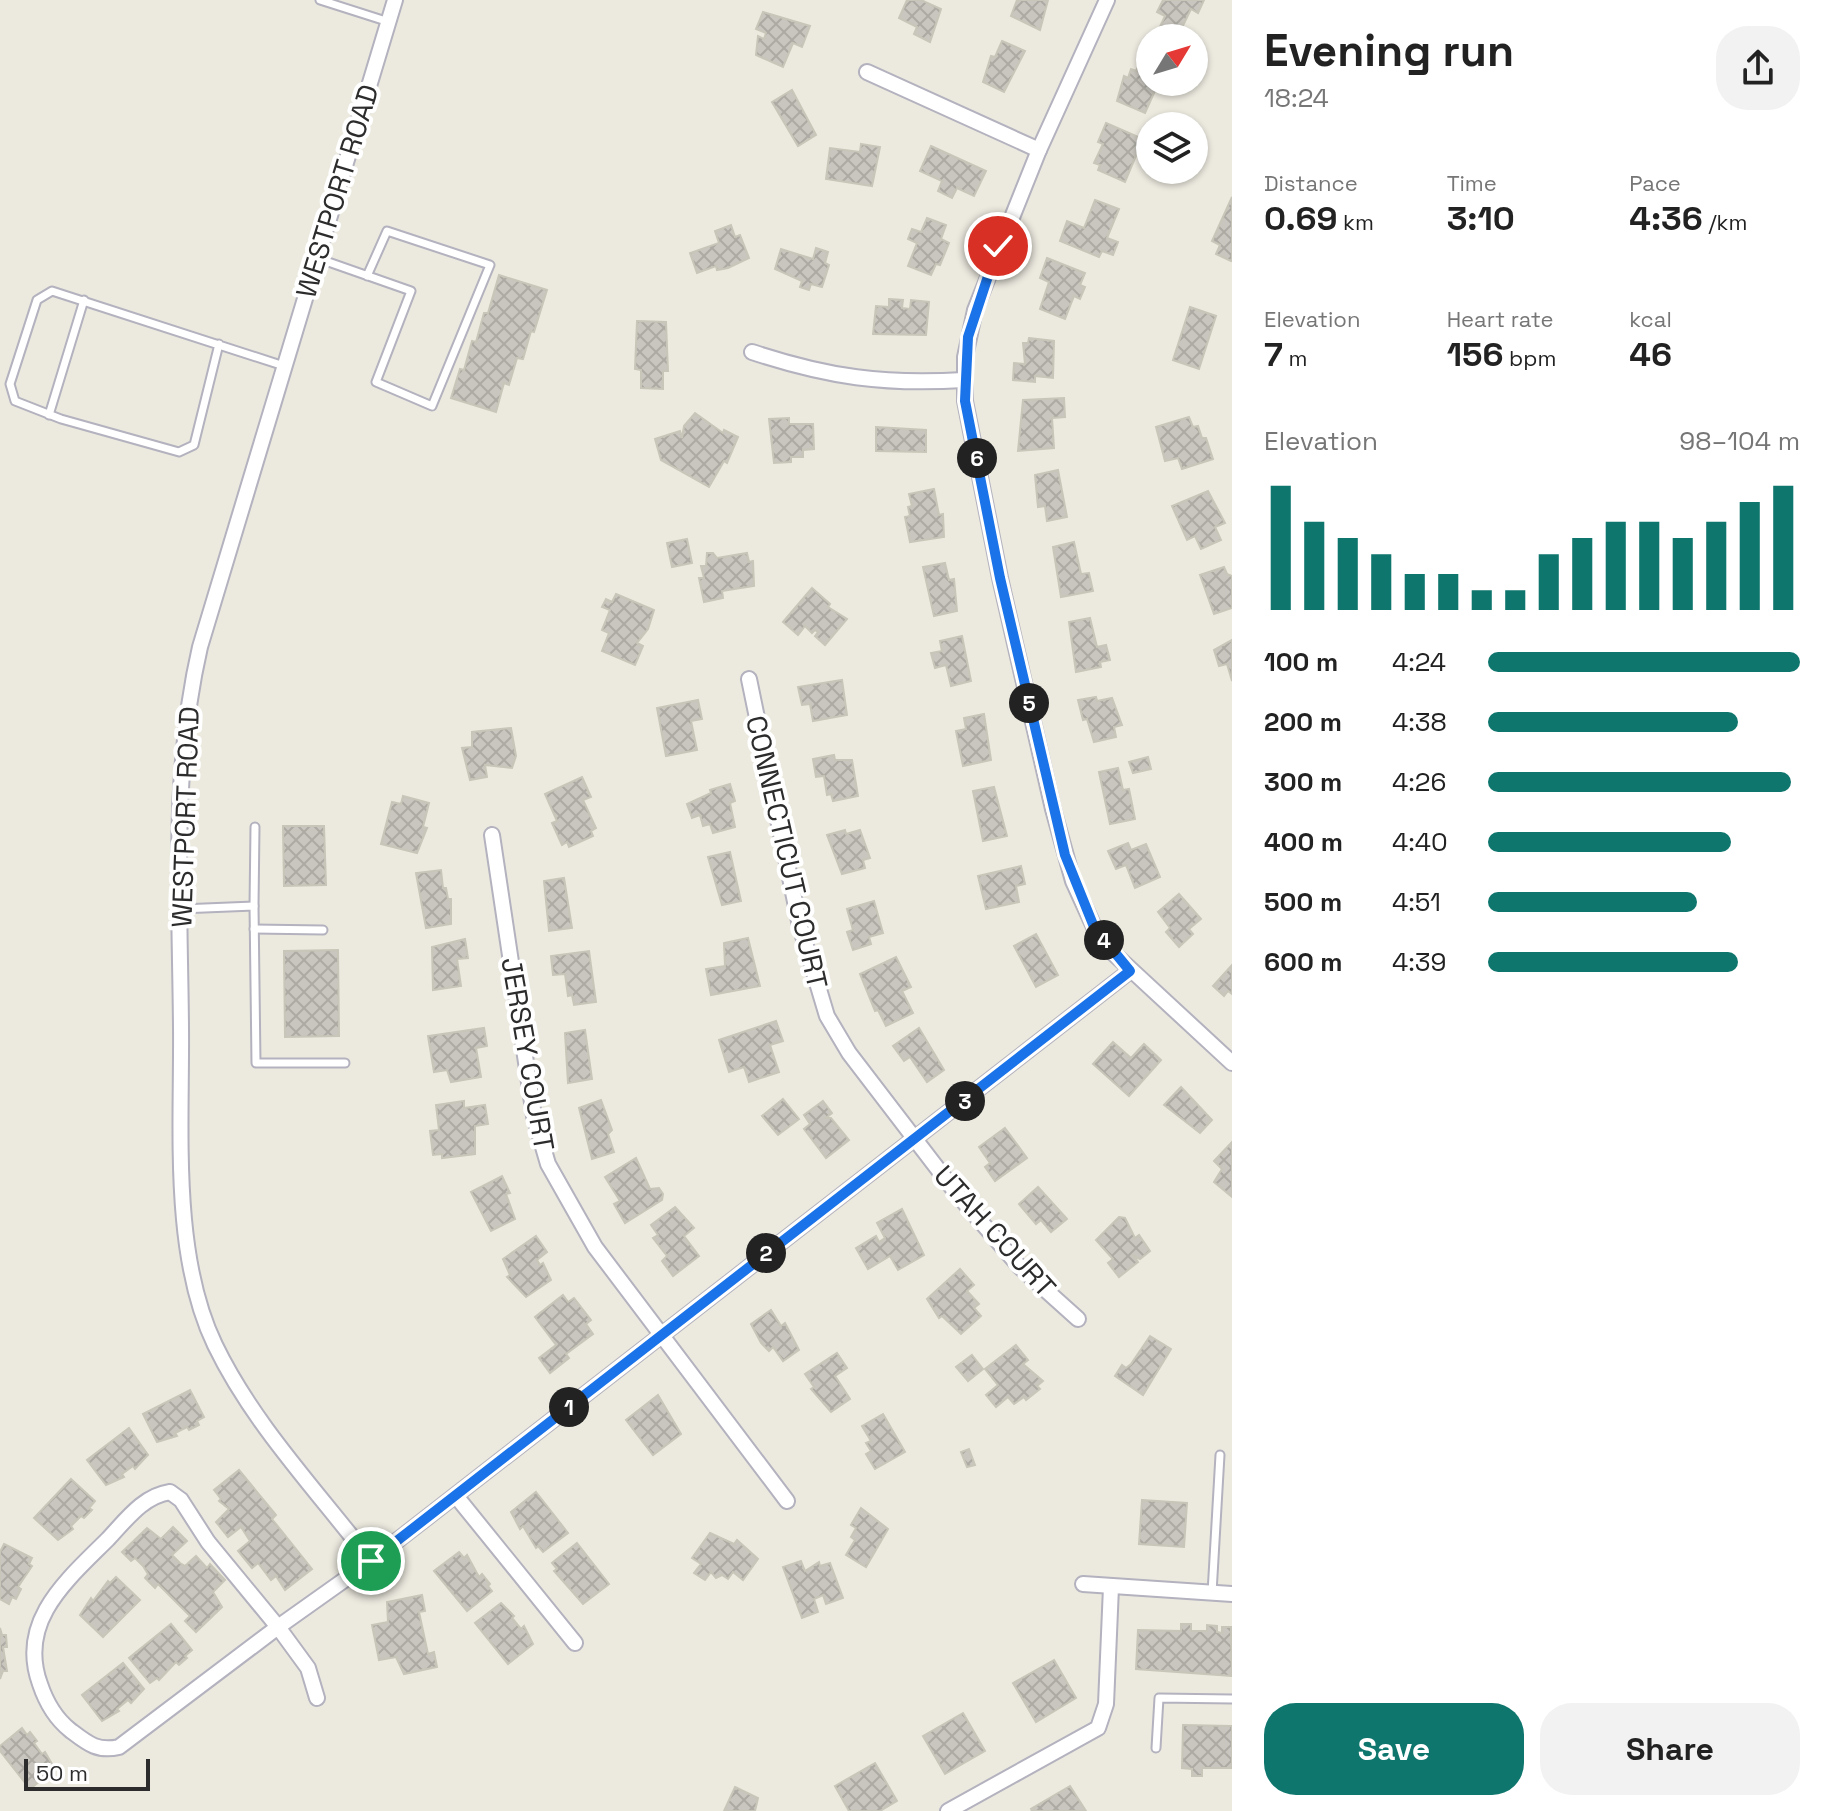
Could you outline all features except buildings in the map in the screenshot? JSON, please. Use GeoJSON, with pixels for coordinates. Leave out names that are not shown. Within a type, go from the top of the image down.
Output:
{"type":"FeatureCollection","features":[{"type":"Feature","properties":{"kind":"street","name":"WESTPORT ROAD"},"geometry":{"type":"LineString","coordinates":[[371,1561],[248,1402],[214,1344],[190,1266],[183,1173],[179,808],[190,692],[284,366],[395,0]]}},
{"type":"Feature","properties":{"kind":"street"},"geometry":{"type":"LineString","coordinates":[[1107,0],[1039,150],[975,310],[964,380],[1000,578],[1065,855],[1094,927],[1130,971],[1232,1063]]}},
{"type":"Feature","properties":{"kind":"street"},"geometry":{"type":"LineString","coordinates":[[867,72],[1039,150]]}},
{"type":"Feature","properties":{"kind":"street"},"geometry":{"type":"LineString","coordinates":[[752,352],[837,377],[882,381],[964,380]]}},
{"type":"Feature","properties":{"kind":"street","name":"CONNECTICUT COURT"},"geometry":{"type":"LineString","coordinates":[[749,679],[800,926],[818,995],[849,1053],[916,1139]]}},
{"type":"Feature","properties":{"kind":"street","name":"JERSEY COURT"},"geometry":{"type":"LineString","coordinates":[[492,835],[534,1116],[548,1164],[595,1247],[787,1501]]}},
{"type":"Feature","properties":{"kind":"street"},"geometry":{"type":"LineString","coordinates":[[317,1698],[308,1668],[278,1627],[202,1534],[181,1500],[170,1492],[146,1500],[52,1595],[38,1624],[32,1651],[46,1703],[63,1725],[91,1746],[105,1750],[119,1747],[278,1627],[371,1561],[456,1496],[1130,971]]}},
{"type":"Feature","properties":{"kind":"street","name":"UTAH COURT"},"geometry":{"type":"LineString","coordinates":[[916,1139],[1002,1247],[1078,1319]]}},
{"type":"Feature","properties":{"kind":"street"},"geometry":{"type":"LineString","coordinates":[[456,1496],[575,1643]]}},
{"type":"Feature","properties":{"kind":"street"},"geometry":{"type":"LineString","coordinates":[[1083,1584],[1232,1594]]}},
{"type":"Feature","properties":{"kind":"street"},"geometry":{"type":"LineString","coordinates":[[948,1811],[1098,1728],[1106,1704],[1111,1587]]}},
{"type":"Feature","properties":{"kind":"lane"},"geometry":{"type":"LineString","coordinates":[[320,0],[389,22]]}},
{"type":"Feature","properties":{"kind":"lane"},"geometry":{"type":"LineString","coordinates":[[317,258],[367,276],[411,291],[376,382],[432,406],[490,265],[387,231],[367,276]]}},
{"type":"Feature","properties":{"kind":"lane"},"geometry":{"type":"LineString","coordinates":[[219,344],[194,445],[179,452],[49,415],[15,401],[10,384],[37,300],[52,291],[84,300],[219,344],[284,366]]}},
{"type":"Feature","properties":{"kind":"lane"},"geometry":{"type":"LineString","coordinates":[[49,415],[84,300]]}},
{"type":"Feature","properties":{"kind":"lane"},"geometry":{"type":"LineString","coordinates":[[255,827],[256,1063],[345,1063]]}},
{"type":"Feature","properties":{"kind":"lane"},"geometry":{"type":"LineString","coordinates":[[180,909],[254,906]]}},
{"type":"Feature","properties":{"kind":"lane"},"geometry":{"type":"LineString","coordinates":[[254,929],[323,930]]}},
{"type":"Feature","properties":{"kind":"lane"},"geometry":{"type":"LineString","coordinates":[[1212,1593],[1220,1455]]}},
{"type":"Feature","properties":{"kind":"lane"},"geometry":{"type":"LineString","coordinates":[[1156,1748],[1159,1698],[1232,1699]]}},
{"type":"Feature","properties":{"kind":"route"},"geometry":{"type":"LineString","coordinates":[[371,1561],[1130,971],[1094,927],[1065,855],[1000,578],[965,401],[968,337],[998,246]]}}]}
